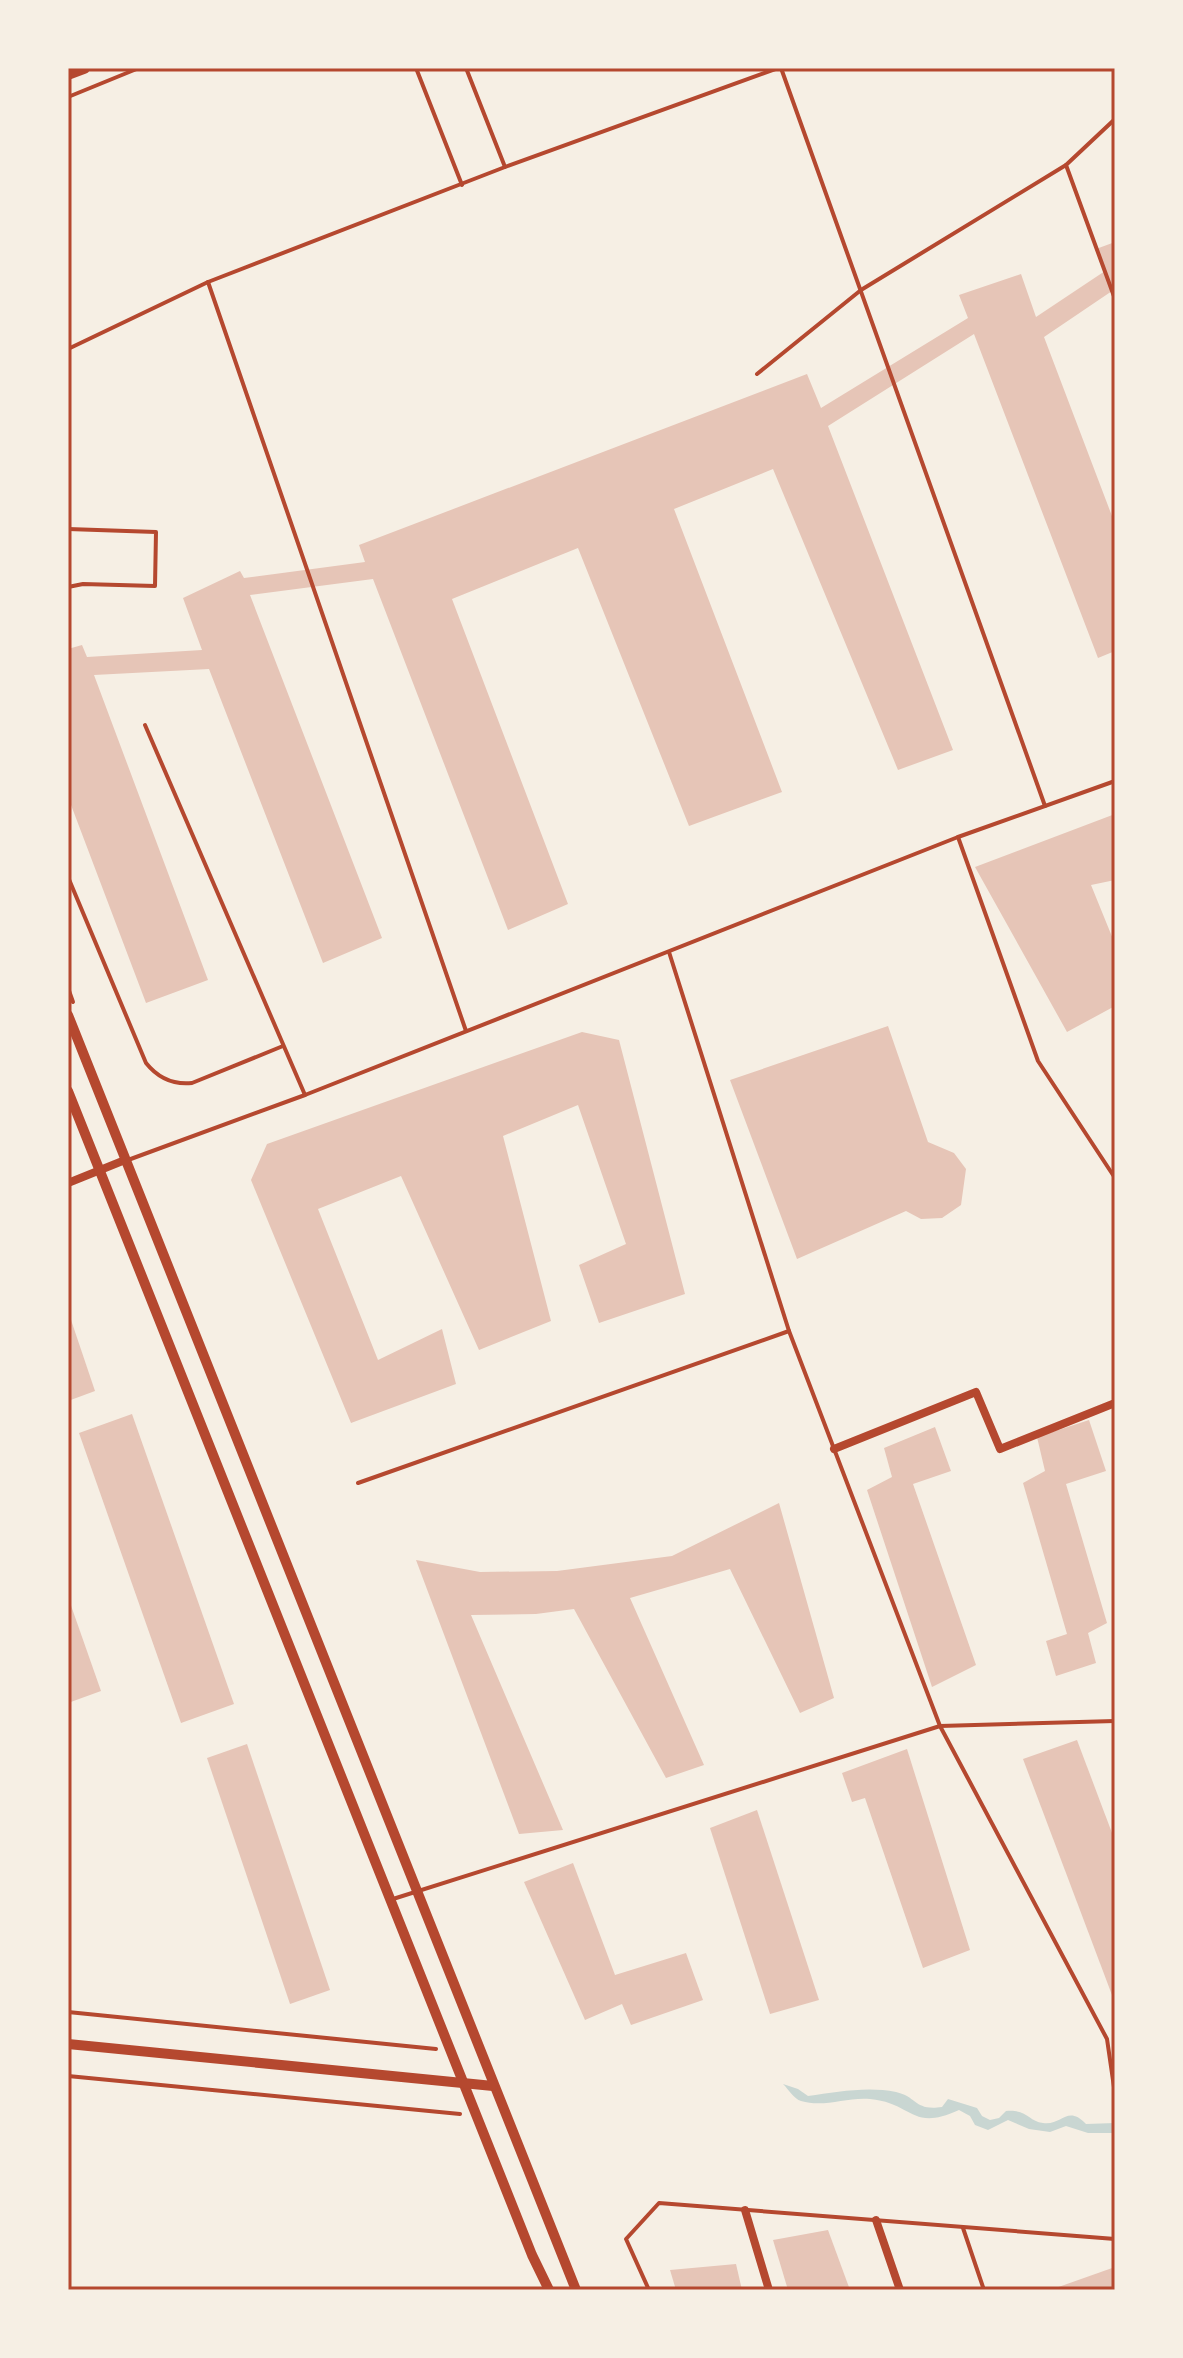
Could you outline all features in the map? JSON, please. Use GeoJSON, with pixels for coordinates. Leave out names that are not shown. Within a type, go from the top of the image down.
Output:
{"type":"FeatureCollection","features":[{"type":"Feature","properties":{"kind":"main road"},"geometry":{"type":"LineString","coordinates":[[68,74],[84,68]]}},
{"type":"Feature","properties":{"kind":"street"},"geometry":{"type":"LineString","coordinates":[[68,1015],[576,2290]]}},
{"type":"Feature","properties":{"kind":"street"},"geometry":{"type":"LineString","coordinates":[[68,1091],[532,2255],[549,2290]]}},
{"type":"Feature","properties":{"kind":"street"},"geometry":{"type":"LineString","coordinates":[[68,1183],[125,1160]]}},
{"type":"Feature","properties":{"kind":"street"},"geometry":{"type":"LineString","coordinates":[[834,1449],[976,1392],[1000,1449],[1115,1403]]}},
{"type":"Feature","properties":{"kind":"street"},"geometry":{"type":"LineString","coordinates":[[68,2044],[493,2086]]}},
{"type":"Feature","properties":{"kind":"street"},"geometry":{"type":"LineString","coordinates":[[745,2210],[769,2290]]}},
{"type":"Feature","properties":{"kind":"street"},"geometry":{"type":"LineString","coordinates":[[876,2220],[900,2290]]}},
{"type":"Feature","properties":{"kind":"lane"},"geometry":{"type":"LineString","coordinates":[[416,68],[462,185]]}},
{"type":"Feature","properties":{"kind":"lane"},"geometry":{"type":"LineString","coordinates":[[466,68],[505,167]]}},
{"type":"Feature","properties":{"kind":"lane"},"geometry":{"type":"LineString","coordinates":[[68,349],[208,282],[505,167],[780,68],[1045,806]]}},
{"type":"Feature","properties":{"kind":"lane"},"geometry":{"type":"LineString","coordinates":[[757,374],[861,290],[1066,165],[1115,119]]}},
{"type":"Feature","properties":{"kind":"lane"},"geometry":{"type":"LineString","coordinates":[[1066,165],[1115,299]]}},
{"type":"Feature","properties":{"kind":"lane"},"geometry":{"type":"LineString","coordinates":[[208,282],[466,1031]]}},
{"type":"Feature","properties":{"kind":"lane"},"geometry":{"type":"LineString","coordinates":[[68,529],[156,532],[155,586],[83,584],[68,587]]}},
{"type":"Feature","properties":{"kind":"lane"},"geometry":{"type":"LineString","coordinates":[[145,725],[305,1095]]}},
{"type":"Feature","properties":{"kind":"lane"},"geometry":{"type":"LineString","coordinates":[[125,1160],[305,1095],[958,837],[1115,781]]}},
{"type":"Feature","properties":{"kind":"lane"},"geometry":{"type":"LineString","coordinates":[[958,837],[1038,1061],[1115,1178]]}},
{"type":"Feature","properties":{"kind":"lane"},"geometry":{"type":"LineString","coordinates":[[68,877],[146,1063],[156,1075],[182,1084],[192,1083],[283,1045]]}},
{"type":"Feature","properties":{"kind":"lane"},"geometry":{"type":"LineString","coordinates":[[669,952],[789,1331],[940,1726],[1107,2039],[1115,2094]]}},
{"type":"Feature","properties":{"kind":"lane"},"geometry":{"type":"LineString","coordinates":[[358,1483],[789,1331]]}},
{"type":"Feature","properties":{"kind":"lane"},"geometry":{"type":"LineString","coordinates":[[391,1900],[940,1726],[1115,1721]]}},
{"type":"Feature","properties":{"kind":"lane"},"geometry":{"type":"LineString","coordinates":[[649,2290],[626,2239],[659,2203],[1115,2239]]}},
{"type":"Feature","properties":{"kind":"lane"},"geometry":{"type":"LineString","coordinates":[[963,2227],[984,2290]]}},
{"type":"Feature","properties":{"kind":"path"},"geometry":{"type":"LineString","coordinates":[[68,97],[139,68]]}},
{"type":"Feature","properties":{"kind":"path"},"geometry":{"type":"LineString","coordinates":[[68,2012],[415,2047]]}},
{"type":"Feature","properties":{"kind":"path"},"geometry":{"type":"LineString","coordinates":[[68,2076],[438,2112]]}},
{"type":"Feature","properties":{"kind":"shaded area"},"geometry":{"type":"Polygon","coordinates":[[[783,2084],[808,2096],[841,2091],[885,2090],[933,2108],[942,2107],[948,2099],[977,2108],[982,2116],[990,2120],[999,2118],[1006,2111],[1023,2113],[1043,2123],[1074,2116],[1086,2124],[1115,2123],[1115,2133],[1088,2133],[1066,2126],[1050,2132],[1029,2129],[1008,2120],[988,2130],[975,2125],[970,2116],[959,2110],[931,2118],[870,2099],[810,2103],[796,2098],[783,2084]]]}},
{"type":"Feature","properties":{"kind":"building"},"geometry":{"type":"Polygon","coordinates":[[[1115,242],[1115,298],[1112,291],[1044,337],[1115,524],[1115,651],[1098,658],[974,334],[828,426],[953,750],[898,770],[773,469],[674,509],[782,792],[689,826],[578,548],[452,599],[568,904],[508,930],[373,579],[250,595],[382,938],[323,963],[209,669],[94,675],[208,980],[146,1003],[68,797],[68,649],[82,645],[87,657],[202,650],[183,598],[240,571],[244,578],[365,562],[359,545],[807,374],[821,408],[968,318],[959,295],[1021,274],[1036,317],[1105,271],[1096,249],[1115,242]]]}},
{"type":"Feature","properties":{"kind":"building"},"geometry":{"type":"Polygon","coordinates":[[[1115,814],[1115,880],[1091,885],[1115,944],[1115,1006],[1067,1032],[975,867],[1115,814]]]}},
{"type":"Feature","properties":{"kind":"building"},"geometry":{"type":"Polygon","coordinates":[[[888,1026],[928,1142],[954,1153],[966,1169],[961,1205],[942,1218],[921,1219],[906,1211],[797,1259],[730,1080],[888,1026]]]}},
{"type":"Feature","properties":{"kind":"building"},"geometry":{"type":"Polygon","coordinates":[[[582,1032],[619,1040],[685,1294],[599,1323],[579,1265],[626,1244],[578,1105],[503,1136],[551,1321],[479,1350],[401,1176],[318,1209],[378,1360],[442,1329],[456,1384],[351,1423],[251,1180],[267,1144],[582,1032]]]}},
{"type":"Feature","properties":{"kind":"building"},"geometry":{"type":"Polygon","coordinates":[[[68,1311],[95,1391],[68,1401],[68,1311]]]}},
{"type":"Feature","properties":{"kind":"building"},"geometry":{"type":"Polygon","coordinates":[[[132,1414],[234,1704],[181,1723],[79,1433],[132,1414]]]}},
{"type":"Feature","properties":{"kind":"building"},"geometry":{"type":"Polygon","coordinates":[[[1089,1420],[1106,1471],[1066,1484],[1107,1623],[1088,1633],[1096,1663],[1056,1676],[1046,1641],[1067,1634],[1023,1483],[1045,1471],[1037,1437],[1089,1420]]]}},
{"type":"Feature","properties":{"kind":"building"},"geometry":{"type":"Polygon","coordinates":[[[935,1427],[951,1471],[913,1484],[976,1665],[932,1687],[867,1490],[892,1477],[884,1448],[935,1427]]]}},
{"type":"Feature","properties":{"kind":"building"},"geometry":{"type":"Polygon","coordinates":[[[779,1503],[834,1698],[800,1713],[730,1569],[630,1598],[704,1765],[666,1778],[574,1609],[536,1614],[471,1615],[563,1830],[519,1834],[416,1560],[480,1572],[557,1571],[672,1556],[779,1503]]]}},
{"type":"Feature","properties":{"kind":"building"},"geometry":{"type":"Polygon","coordinates":[[[68,1597],[101,1691],[68,1703],[68,1597]]]}},
{"type":"Feature","properties":{"kind":"building"},"geometry":{"type":"Polygon","coordinates":[[[1077,1740],[1115,1841],[1115,2003],[1023,1759],[1077,1740]]]}},
{"type":"Feature","properties":{"kind":"building"},"geometry":{"type":"Polygon","coordinates":[[[247,1744],[330,1990],[290,2004],[207,1758],[247,1744]]]}},
{"type":"Feature","properties":{"kind":"building"},"geometry":{"type":"Polygon","coordinates":[[[907,1749],[970,1950],[923,1968],[865,1798],[852,1802],[842,1773],[907,1749]]]}},
{"type":"Feature","properties":{"kind":"building"},"geometry":{"type":"Polygon","coordinates":[[[757,1810],[819,2000],[770,2014],[710,1828],[757,1810]]]}},
{"type":"Feature","properties":{"kind":"building"},"geometry":{"type":"Polygon","coordinates":[[[573,1863],[615,1975],[686,1953],[703,2000],[631,2025],[622,2004],[585,2020],[524,1882],[573,1863]]]}},
{"type":"Feature","properties":{"kind":"building"},"geometry":{"type":"Polygon","coordinates":[[[828,2230],[850,2290],[788,2290],[773,2240],[828,2230]]]}},
{"type":"Feature","properties":{"kind":"building"},"geometry":{"type":"Polygon","coordinates":[[[736,2264],[742,2290],[676,2290],[670,2270],[736,2264]]]}},
{"type":"Feature","properties":{"kind":"building"},"geometry":{"type":"Polygon","coordinates":[[[1115,2267],[1115,2290],[1050,2290],[1115,2267]]]}}]}
